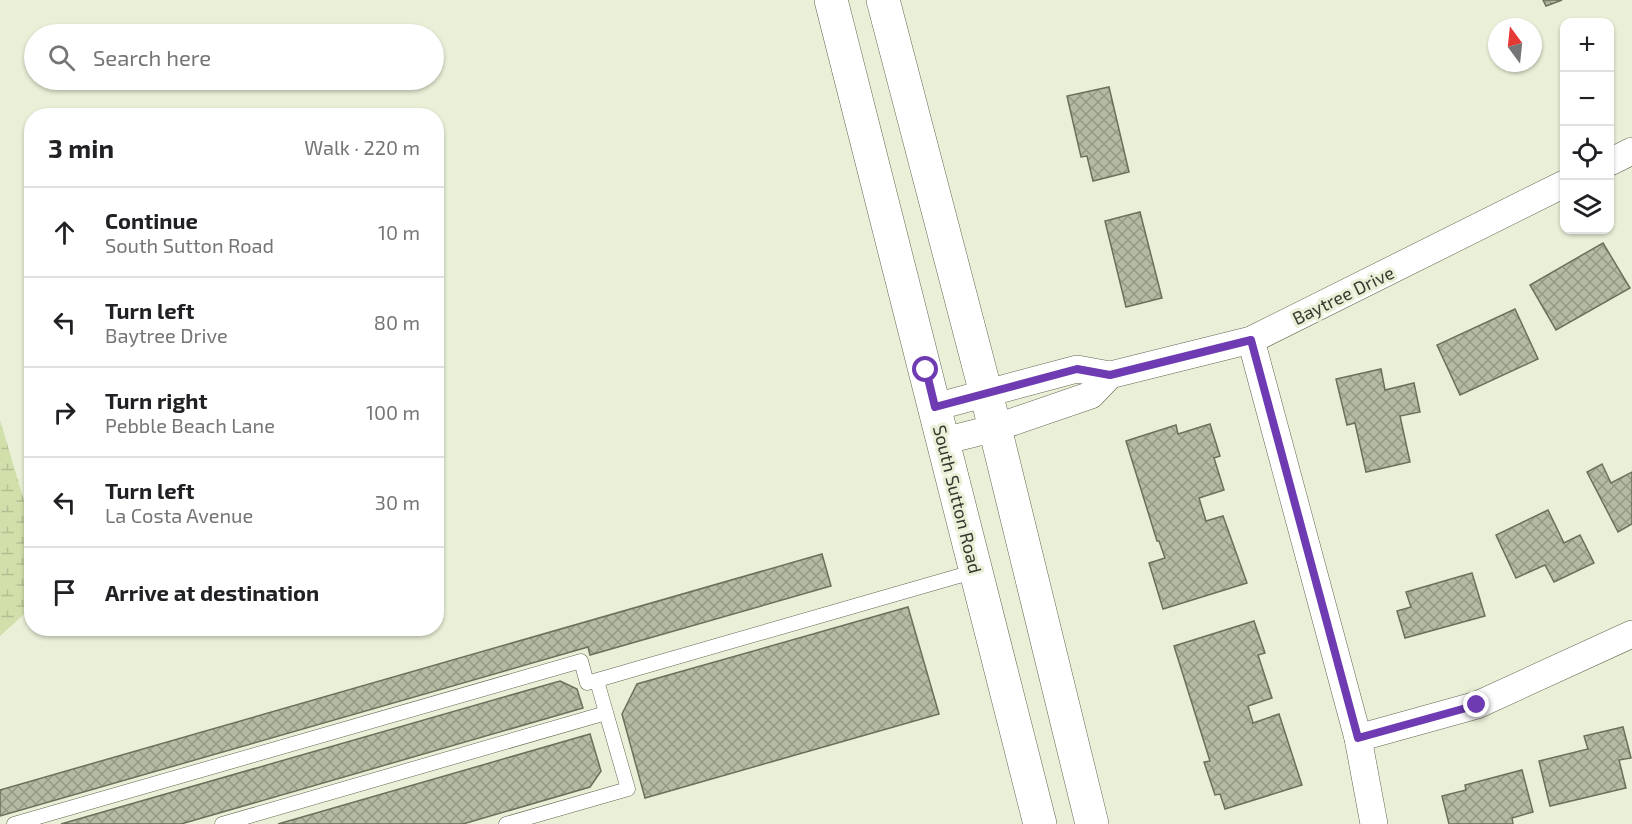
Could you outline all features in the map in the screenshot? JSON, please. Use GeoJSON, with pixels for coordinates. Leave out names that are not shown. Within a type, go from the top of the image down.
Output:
{"type":"FeatureCollection","features":[{"type":"Feature","properties":{"kind":"main road","name":"South Sutton Road"},"geometry":{"type":"LineString","coordinates":[[831,0],[1040,824]]}},
{"type":"Feature","properties":{"kind":"main road"},"geometry":{"type":"LineString","coordinates":[[884,0],[995,428],[1092,824]]}},
{"type":"Feature","properties":{"kind":"street"},"geometry":{"type":"LineString","coordinates":[[1614,160],[1632,151]]}},
{"type":"Feature","properties":{"kind":"street","name":"Baytree Drive"},"geometry":{"type":"LineString","coordinates":[[935,407],[1077,369],[1110,375],[1251,340],[1560,186]]}},
{"type":"Feature","properties":{"kind":"street"},"geometry":{"type":"LineString","coordinates":[[1251,340],[1358,738],[1374,824]]}},
{"type":"Feature","properties":{"kind":"street"},"geometry":{"type":"LineString","coordinates":[[944,441],[995,428],[1091,395],[1110,375]]}},
{"type":"Feature","properties":{"kind":"street"},"geometry":{"type":"LineString","coordinates":[[1358,738],[1477,705],[1632,634]]}},
{"type":"Feature","properties":{"kind":"lane"},"geometry":{"type":"LineString","coordinates":[[14,824],[581,661],[587,683],[597,681],[976,572]]}},
{"type":"Feature","properties":{"kind":"lane"},"geometry":{"type":"LineString","coordinates":[[506,824],[628,789],[597,681]]}},
{"type":"Feature","properties":{"kind":"lane"},"geometry":{"type":"LineString","coordinates":[[222,824],[606,713]]}},
{"type":"Feature","properties":{"kind":"green space"},"geometry":{"type":"Polygon","coordinates":[[[0,420],[24,501],[24,614],[0,636],[0,420]]]}},
{"type":"Feature","properties":{"kind":"building"},"geometry":{"type":"Polygon","coordinates":[[[1543,0],[1562,0],[1546,6],[1543,0]]]}},
{"type":"Feature","properties":{"kind":"building"},"geometry":{"type":"Polygon","coordinates":[[[1109,87],[1129,172],[1093,181],[1087,156],[1081,157],[1067,96],[1109,87]]]}},
{"type":"Feature","properties":{"kind":"building"},"geometry":{"type":"Polygon","coordinates":[[[1140,212],[1162,298],[1126,307],[1105,221],[1140,212]]]}},
{"type":"Feature","properties":{"kind":"building"},"geometry":{"type":"Polygon","coordinates":[[[1603,243],[1630,288],[1556,330],[1530,285],[1603,243]]]}},
{"type":"Feature","properties":{"kind":"building"},"geometry":{"type":"Polygon","coordinates":[[[1515,309],[1538,359],[1460,395],[1437,345],[1515,309]]]}},
{"type":"Feature","properties":{"kind":"building"},"geometry":{"type":"Polygon","coordinates":[[[1381,369],[1385,390],[1414,383],[1420,412],[1400,416],[1410,462],[1366,472],[1355,423],[1347,425],[1336,379],[1381,369]]]}},
{"type":"Feature","properties":{"kind":"building"},"geometry":{"type":"Polygon","coordinates":[[[1210,424],[1220,456],[1214,458],[1224,490],[1199,498],[1206,521],[1223,516],[1247,583],[1163,609],[1149,563],[1165,558],[1159,541],[1157,541],[1126,441],[1176,425],[1178,434],[1210,424]]]}},
{"type":"Feature","properties":{"kind":"building"},"geometry":{"type":"Polygon","coordinates":[[[1602,464],[1611,483],[1632,472],[1632,524],[1618,532],[1587,472],[1602,464]]]}},
{"type":"Feature","properties":{"kind":"building"},"geometry":{"type":"Polygon","coordinates":[[[1548,510],[1564,543],[1580,535],[1594,563],[1554,582],[1545,565],[1516,578],[1496,535],[1548,510]]]}},
{"type":"Feature","properties":{"kind":"building"},"geometry":{"type":"Polygon","coordinates":[[[822,554],[831,586],[590,655],[588,647],[0,816],[0,790],[822,554]]]}},
{"type":"Feature","properties":{"kind":"building"},"geometry":{"type":"Polygon","coordinates":[[[1472,573],[1485,616],[1405,638],[1397,611],[1411,607],[1406,592],[1472,573]]]}},
{"type":"Feature","properties":{"kind":"building"},"geometry":{"type":"Polygon","coordinates":[[[908,607],[939,714],[645,798],[622,714],[637,684],[908,607]]]}},
{"type":"Feature","properties":{"kind":"building"},"geometry":{"type":"Polygon","coordinates":[[[1254,621],[1265,653],[1258,655],[1272,698],[1248,706],[1253,723],[1279,714],[1302,785],[1225,809],[1220,794],[1215,795],[1204,762],[1210,761],[1174,646],[1254,621]]]}},
{"type":"Feature","properties":{"kind":"building"},"geometry":{"type":"Polygon","coordinates":[[[560,681],[577,689],[583,708],[181,824],[61,824],[560,681]]]}},
{"type":"Feature","properties":{"kind":"building"},"geometry":{"type":"Polygon","coordinates":[[[1623,727],[1631,758],[1619,760],[1626,788],[1550,806],[1539,761],[1588,749],[1584,736],[1623,727]]]}},
{"type":"Feature","properties":{"kind":"building"},"geometry":{"type":"Polygon","coordinates":[[[590,734],[601,771],[590,787],[463,824],[278,824],[590,734]]]}},
{"type":"Feature","properties":{"kind":"building"},"geometry":{"type":"Polygon","coordinates":[[[1522,770],[1533,812],[1512,818],[1513,824],[1449,824],[1442,796],[1466,790],[1465,785],[1522,770]]]}},
{"type":"Feature","properties":{"kind":"route"},"geometry":{"type":"LineString","coordinates":[[926,370],[935,407],[1077,369],[1110,375],[1251,340],[1358,738],[1477,705]]}}]}
